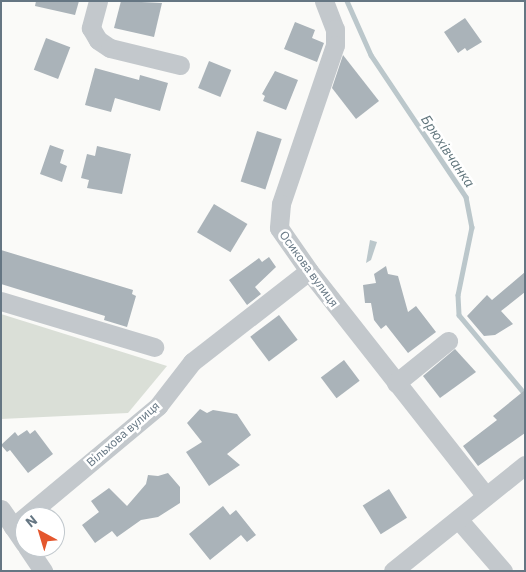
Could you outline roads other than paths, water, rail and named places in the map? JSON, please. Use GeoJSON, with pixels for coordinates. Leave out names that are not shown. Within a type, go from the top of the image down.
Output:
{"type":"FeatureCollection","features":[{"type":"Feature","properties":{"kind":"street"},"geometry":{"type":"LineString","coordinates":[[98,1],[91,28],[98,40],[110,48],[180,65]]}},
{"type":"Feature","properties":{"kind":"street","name":"Осикова вулиця"},"geometry":{"type":"LineString","coordinates":[[324,1],[335,29],[335,45],[278,217],[279,228],[309,271],[486,496]]}},
{"type":"Feature","properties":{"kind":"street","name":"Вільхова вулиця"},"geometry":{"type":"LineString","coordinates":[[13,527],[158,406],[192,362],[309,271]]}},
{"type":"Feature","properties":{"kind":"street"},"geometry":{"type":"LineString","coordinates":[[1,300],[154,347]]}},
{"type":"Feature","properties":{"kind":"street"},"geometry":{"type":"LineString","coordinates":[[396,383],[448,341]]}},
{"type":"Feature","properties":{"kind":"street"},"geometry":{"type":"LineString","coordinates":[[393,571],[525,465]]}},
{"type":"Feature","properties":{"kind":"street"},"geometry":{"type":"LineString","coordinates":[[1,509],[15,530]]}},
{"type":"Feature","properties":{"kind":"street"},"geometry":{"type":"LineString","coordinates":[[458,519],[503,571]]}},
{"type":"Feature","properties":{"kind":"street"},"geometry":{"type":"LineString","coordinates":[[33,557],[43,571]]}},
{"type":"Feature","properties":{"kind":"waterway","name":"Брюхівчанка"},"geometry":{"type":"LineString","coordinates":[[347,1],[371,55],[466,197],[472,227],[458,295],[459,315],[525,394]]}}]}
